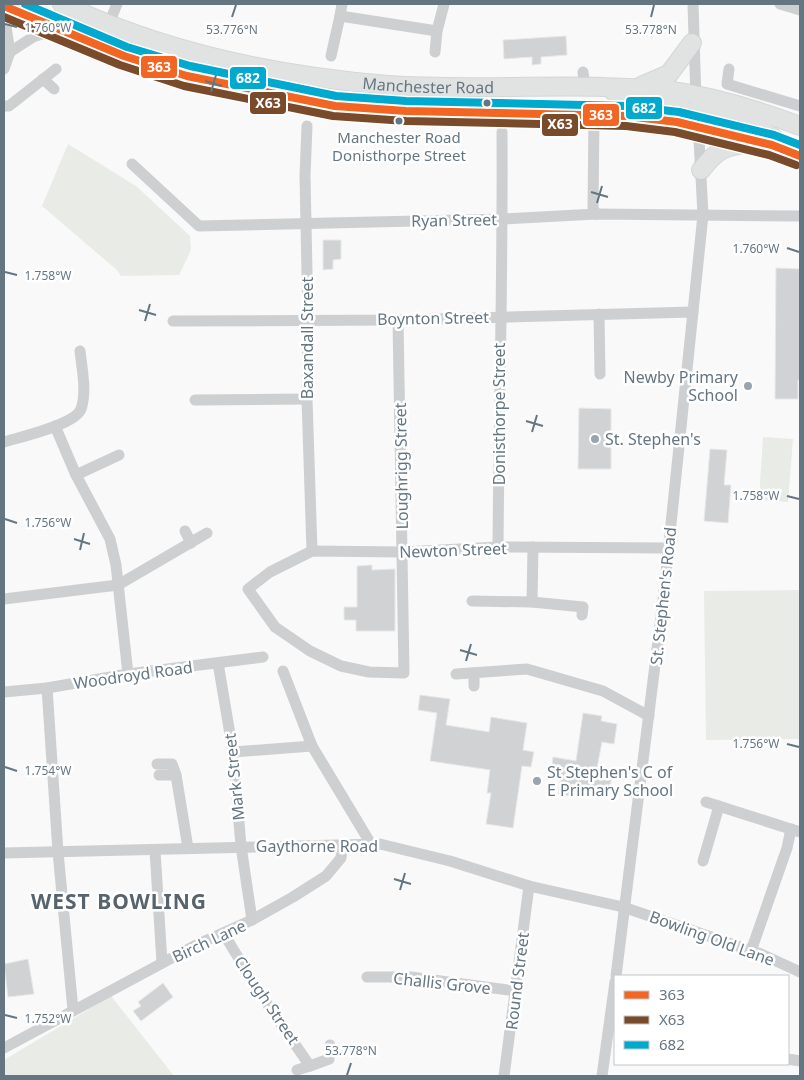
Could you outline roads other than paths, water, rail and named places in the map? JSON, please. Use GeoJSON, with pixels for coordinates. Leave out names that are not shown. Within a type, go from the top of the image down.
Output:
{"type":"FeatureCollection","features":[{"type":"Feature","properties":{"kind":"main road","name":"Manchester Road"},"geometry":{"type":"LineString","coordinates":[[62,4],[108,26],[202,55],[269,69],[387,84],[426,86],[584,79],[604,87],[674,91],[771,115],[800,126]]}},
{"type":"Feature","properties":{"kind":"main road","name":"Manchester Road"},"geometry":{"type":"LineString","coordinates":[[4,6],[124,56],[187,76],[335,106],[406,110],[594,114],[660,119],[758,142],[793,153]]}},
{"type":"Feature","properties":{"kind":"main road"},"geometry":{"type":"LineString","coordinates":[[635,88],[652,83],[669,74],[692,44]]}},
{"type":"Feature","properties":{"kind":"main road"},"geometry":{"type":"LineString","coordinates":[[604,87],[630,100],[686,110],[694,118],[698,127]]}},
{"type":"Feature","properties":{"kind":"main road"},"geometry":{"type":"LineString","coordinates":[[696,96],[700,104],[710,112],[773,135],[793,153]]}},
{"type":"Feature","properties":{"kind":"main road"},"geometry":{"type":"LineString","coordinates":[[701,170],[712,154],[728,146],[758,142]]}},
{"type":"Feature","properties":{"kind":"street"},"geometry":{"type":"LineString","coordinates":[[108,26],[117,4]]}},
{"type":"Feature","properties":{"kind":"street"},"geometry":{"type":"LineString","coordinates":[[331,56],[342,4]]}},
{"type":"Feature","properties":{"kind":"street"},"geometry":{"type":"LineString","coordinates":[[435,52],[437,31],[444,4]]}},
{"type":"Feature","properties":{"kind":"street","name":"St. Stephen's Road"},"geometry":{"type":"LineString","coordinates":[[616,975],[623,907],[664,601],[703,215],[692,44],[693,4]]}},
{"type":"Feature","properties":{"kind":"street"},"geometry":{"type":"LineString","coordinates":[[780,4],[800,10]]}},
{"type":"Feature","properties":{"kind":"street"},"geometry":{"type":"LineString","coordinates":[[4,14],[10,52],[4,69]]}},
{"type":"Feature","properties":{"kind":"street"},"geometry":{"type":"LineString","coordinates":[[340,16],[437,31]]}},
{"type":"Feature","properties":{"kind":"street"},"geometry":{"type":"LineString","coordinates":[[10,52],[33,37],[59,28]]}},
{"type":"Feature","properties":{"kind":"street"},"geometry":{"type":"LineString","coordinates":[[729,68],[727,84],[800,106]]}},
{"type":"Feature","properties":{"kind":"street"},"geometry":{"type":"LineString","coordinates":[[4,106],[9,106],[56,70]]}},
{"type":"Feature","properties":{"kind":"street"},"geometry":{"type":"LineString","coordinates":[[43,79],[54,89]]}},
{"type":"Feature","properties":{"kind":"street"},"geometry":{"type":"LineString","coordinates":[[594,114],[593,208],[596,214]]}},
{"type":"Feature","properties":{"kind":"street","name":"Baxandall Street"},"geometry":{"type":"LineString","coordinates":[[307,126],[305,176],[308,320],[307,399],[312,551]]}},
{"type":"Feature","properties":{"kind":"street","name":"Donisthorpe Street"},"geometry":{"type":"LineString","coordinates":[[498,547],[500,317],[503,219],[502,132]]}},
{"type":"Feature","properties":{"kind":"street","name":"Ryan Street"},"geometry":{"type":"LineString","coordinates":[[132,164],[199,226],[503,219],[596,214],[800,216]]}},
{"type":"Feature","properties":{"kind":"street","name":"Boynton Street"},"geometry":{"type":"LineString","coordinates":[[173,321],[398,320],[693,312]]}},
{"type":"Feature","properties":{"kind":"street"},"geometry":{"type":"LineString","coordinates":[[599,314],[600,374]]}},
{"type":"Feature","properties":{"kind":"street","name":"Loughrigg Street"},"geometry":{"type":"LineString","coordinates":[[398,320],[404,552],[404,673]]}},
{"type":"Feature","properties":{"kind":"street"},"geometry":{"type":"LineString","coordinates":[[4,442],[71,420],[80,410],[84,380],[80,351]]}},
{"type":"Feature","properties":{"kind":"street"},"geometry":{"type":"LineString","coordinates":[[195,400],[307,399]]}},
{"type":"Feature","properties":{"kind":"street"},"geometry":{"type":"LineString","coordinates":[[55,426],[76,475],[110,539],[118,585],[128,674]]}},
{"type":"Feature","properties":{"kind":"street"},"geometry":{"type":"LineString","coordinates":[[76,475],[119,455]]}},
{"type":"Feature","properties":{"kind":"street"},"geometry":{"type":"LineString","coordinates":[[185,531],[191,543]]}},
{"type":"Feature","properties":{"kind":"street"},"geometry":{"type":"LineString","coordinates":[[4,599],[118,585],[208,534]]}},
{"type":"Feature","properties":{"kind":"street","name":"Newton Street"},"geometry":{"type":"LineString","coordinates":[[404,673],[369,672],[341,666],[310,651],[275,627],[248,589],[270,572],[312,551],[404,552],[498,547],[668,548]]}},
{"type":"Feature","properties":{"kind":"street"},"geometry":{"type":"LineString","coordinates":[[532,602],[533,547]]}},
{"type":"Feature","properties":{"kind":"street"},"geometry":{"type":"LineString","coordinates":[[472,601],[532,602],[583,607],[582,615]]}},
{"type":"Feature","properties":{"kind":"street","name":"Woodroyd Road"},"geometry":{"type":"LineString","coordinates":[[4,692],[47,688],[128,674],[263,657]]}},
{"type":"Feature","properties":{"kind":"street","name":"Mark Street"},"geometry":{"type":"LineString","coordinates":[[218,663],[233,752],[241,846],[252,920]]}},
{"type":"Feature","properties":{"kind":"street"},"geometry":{"type":"LineString","coordinates":[[456,674],[527,669],[603,691],[648,716]]}},
{"type":"Feature","properties":{"kind":"street"},"geometry":{"type":"LineString","coordinates":[[283,671],[312,746],[371,844]]}},
{"type":"Feature","properties":{"kind":"street"},"geometry":{"type":"LineString","coordinates":[[474,673],[474,686]]}},
{"type":"Feature","properties":{"kind":"street"},"geometry":{"type":"LineString","coordinates":[[47,688],[58,852],[73,1010]]}},
{"type":"Feature","properties":{"kind":"street"},"geometry":{"type":"LineString","coordinates":[[233,752],[312,746]]}},
{"type":"Feature","properties":{"kind":"street"},"geometry":{"type":"LineString","coordinates":[[158,770],[174,769],[188,848]]}},
{"type":"Feature","properties":{"kind":"street"},"geometry":{"type":"LineString","coordinates":[[706,802],[796,830],[786,848],[751,951]]}},
{"type":"Feature","properties":{"kind":"street"},"geometry":{"type":"LineString","coordinates":[[703,861],[719,806]]}},
{"type":"Feature","properties":{"kind":"street","name":"Birch Lane"},"geometry":{"type":"LineString","coordinates":[[4,1048],[162,963],[252,920],[326,876],[341,858],[343,844]]}},
{"type":"Feature","properties":{"kind":"street","name":"Gaythorne Road"},"geometry":{"type":"LineString","coordinates":[[4,854],[241,846],[371,844],[450,861],[529,886],[623,907]]}},
{"type":"Feature","properties":{"kind":"street"},"geometry":{"type":"LineString","coordinates":[[154,850],[162,963]]}},
{"type":"Feature","properties":{"kind":"street","name":"Round Street"},"geometry":{"type":"LineString","coordinates":[[504,1076],[529,886]]}},
{"type":"Feature","properties":{"kind":"street","name":"Bowling Old Lane"},"geometry":{"type":"LineString","coordinates":[[623,907],[751,951],[800,972]]}},
{"type":"Feature","properties":{"kind":"street","name":"Clough Street"},"geometry":{"type":"LineString","coordinates":[[224,934],[259,992],[310,1066]]}},
{"type":"Feature","properties":{"kind":"street","name":"Challis Grove"},"geometry":{"type":"LineString","coordinates":[[367,977],[411,977],[516,991]]}},
{"type":"Feature","properties":{"kind":"street"},"geometry":{"type":"LineString","coordinates":[[602,1076],[612,1041],[614,1002]]}},
{"type":"Feature","properties":{"kind":"street","name":"Clough Street"},"geometry":{"type":"LineString","coordinates":[[297,1070],[329,1059],[330,1045]]}},
{"type":"Feature","properties":{"kind":"place","name":"Manchester Road Donisthorpe Street"},"geometry":{"type":"Point","coordinates":[399,121]}},
{"type":"Feature","properties":{"kind":"place","name":"Newby Primary School"},"geometry":{"type":"Point","coordinates":[748,386]}},
{"type":"Feature","properties":{"kind":"place","name":"St. Stephen's"},"geometry":{"type":"Point","coordinates":[595,439]}},
{"type":"Feature","properties":{"kind":"place","name":"St Stephen's C of E Primary School"},"geometry":{"type":"Point","coordinates":[537,781]}},
{"type":"Feature","properties":{"kind":"district","name":"WEST BOWLING"},"geometry":{"type":"Point","coordinates":[119,902]}}]}
